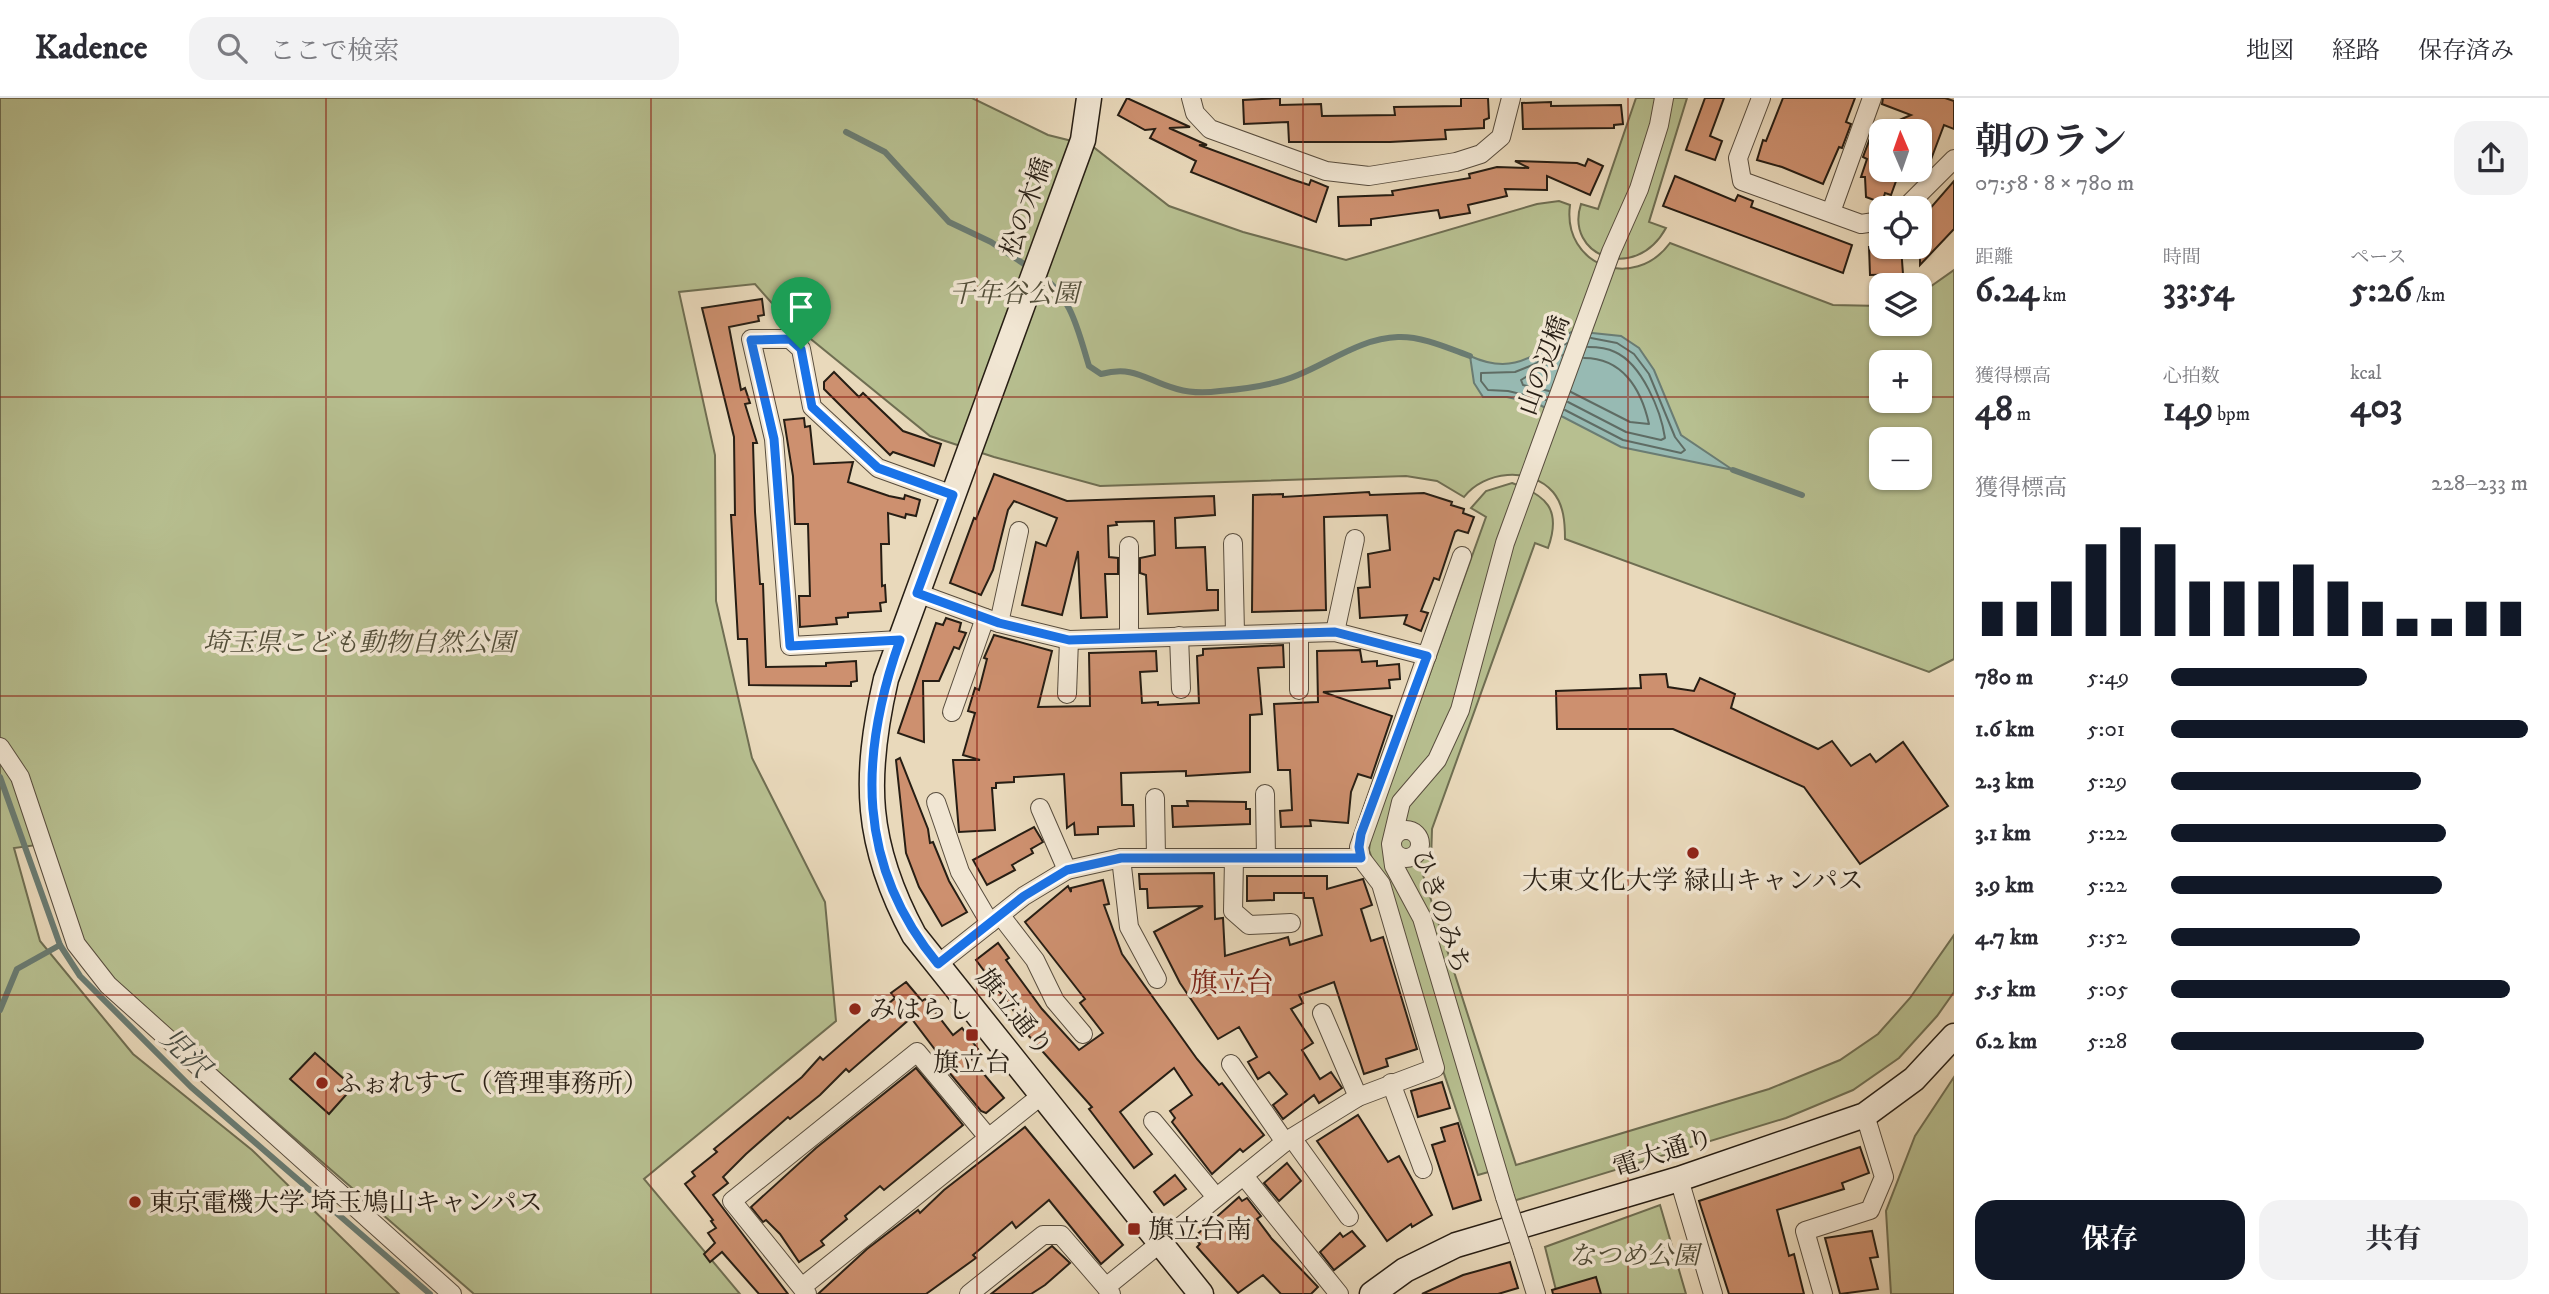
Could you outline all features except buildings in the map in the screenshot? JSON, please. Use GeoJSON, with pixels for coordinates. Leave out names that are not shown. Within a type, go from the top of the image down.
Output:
{"type":"FeatureCollection","features":[{"type":"Feature","properties":{"kind":"street","name":"松の木橋"},"geometry":{"type":"LineString","coordinates":[[983,413],[1083,140],[1089,98]]}},
{"type":"Feature","properties":{"kind":"street"},"geometry":{"type":"LineString","coordinates":[[1191,98],[1195,113],[1210,129],[1326,172],[1369,176],[1456,162],[1481,154],[1501,137],[1511,98]]}},
{"type":"Feature","properties":{"kind":"street","name":"山の辺橋"},"geometry":{"type":"LineString","coordinates":[[1524,494],[1611,253],[1643,176],[1660,125],[1664,98]]}},
{"type":"Feature","properties":{"kind":"street"},"geometry":{"type":"LineString","coordinates":[[1761,98],[1738,158],[1742,181],[1861,224],[1869,223]]}},
{"type":"Feature","properties":{"kind":"street"},"geometry":{"type":"LineString","coordinates":[[1831,212],[1872,98]]}},
{"type":"Feature","properties":{"kind":"street"},"geometry":{"type":"LineString","coordinates":[[1917,196],[1954,159]]}},
{"type":"Feature","properties":{"kind":"street"},"geometry":{"type":"LineString","coordinates":[[900,640],[790,646],[774,439],[751,340],[790,339],[801,349],[812,407],[878,468],[953,495]]}},
{"type":"Feature","properties":{"kind":"street","name":"旗立通り"},"geometry":{"type":"LineString","coordinates":[[983,413],[886,679],[873,735],[870,786],[874,830],[885,874],[914,935],[1201,1294]]}},
{"type":"Feature","properties":{"kind":"street","name":"ひきのみち"},"geometry":{"type":"LineString","coordinates":[[1524,494],[1497,568],[1493,592],[1460,710],[1437,760],[1401,802],[1391,844],[1394,866],[1422,918],[1536,1294]]}},
{"type":"Feature","properties":{"kind":"street"},"geometry":{"type":"LineString","coordinates":[[952,712],[992,621],[1019,531]]}},
{"type":"Feature","properties":{"kind":"street"},"geometry":{"type":"LineString","coordinates":[[1335,632],[1354,539]]}},
{"type":"Feature","properties":{"kind":"street"},"geometry":{"type":"LineString","coordinates":[[1233,543],[1235,633]]}},
{"type":"Feature","properties":{"kind":"street"},"geometry":{"type":"LineString","coordinates":[[1129,546],[1129,637]]}},
{"type":"Feature","properties":{"kind":"street"},"geometry":{"type":"LineString","coordinates":[[969,1294],[1043,1235],[1061,1235],[1108,1290],[1216,1197],[1288,1140],[1357,1097],[1435,1068],[1381,884],[1361,858],[1359,847],[1361,834],[1462,556]]}},
{"type":"Feature","properties":{"kind":"street"},"geometry":{"type":"LineString","coordinates":[[917,593],[992,621],[1069,640],[1335,632],[1427,656]]}},
{"type":"Feature","properties":{"kind":"street"},"geometry":{"type":"LineString","coordinates":[[1299,633],[1299,690]]}},
{"type":"Feature","properties":{"kind":"street"},"geometry":{"type":"LineString","coordinates":[[1179,636],[1181,689]]}},
{"type":"Feature","properties":{"kind":"street"},"geometry":{"type":"LineString","coordinates":[[1067,694],[1069,640]]}},
{"type":"Feature","properties":{"kind":"street"},"geometry":{"type":"LineString","coordinates":[[0,747],[20,777],[76,944],[108,985],[452,1294]]}},
{"type":"Feature","properties":{"kind":"street"},"geometry":{"type":"LineString","coordinates":[[1265,794],[1266,858]]}},
{"type":"Feature","properties":{"kind":"street"},"geometry":{"type":"LineString","coordinates":[[1155,798],[1156,857]]}},
{"type":"Feature","properties":{"kind":"street"},"geometry":{"type":"LineString","coordinates":[[936,802],[960,872],[996,920],[1035,960],[1055,1001],[1083,1034]]}},
{"type":"Feature","properties":{"kind":"street"},"geometry":{"type":"LineString","coordinates":[[1040,808],[1067,870]]}},
{"type":"Feature","properties":{"kind":"street"},"geometry":{"type":"LineString","coordinates":[[938,964],[1034,890],[1067,870],[1121,858],[1361,858]]}},
{"type":"Feature","properties":{"kind":"street"},"geometry":{"type":"LineString","coordinates":[[1121,858],[1129,927],[1157,979]]}},
{"type":"Feature","properties":{"kind":"street"},"geometry":{"type":"LineString","coordinates":[[1234,859],[1233,911],[1249,925],[1290,923]]}},
{"type":"Feature","properties":{"kind":"street"},"geometry":{"type":"LineString","coordinates":[[1322,1013],[1357,1097]]}},
{"type":"Feature","properties":{"kind":"street","name":"電大通り"},"geometry":{"type":"LineString","coordinates":[[1372,1294],[1405,1270],[1456,1245],[1679,1179],[1865,1115],[1914,1079],[1954,1036]]}},
{"type":"Feature","properties":{"kind":"street"},"geometry":{"type":"LineString","coordinates":[[987,1136],[917,1052],[732,1201],[805,1290],[987,1136],[1042,1094]]}},
{"type":"Feature","properties":{"kind":"street"},"geometry":{"type":"LineString","coordinates":[[1231,1064],[1349,1217]]}},
{"type":"Feature","properties":{"kind":"street"},"geometry":{"type":"LineString","coordinates":[[1391,1083],[1423,1169]]}},
{"type":"Feature","properties":{"kind":"street"},"geometry":{"type":"LineString","coordinates":[[1823,1294],[1805,1231],[1870,1210],[1884,1177],[1865,1115]]}},
{"type":"Feature","properties":{"kind":"street"},"geometry":{"type":"LineString","coordinates":[[1153,1121],[1216,1197]]}},
{"type":"Feature","properties":{"kind":"street"},"geometry":{"type":"LineString","coordinates":[[1244,1177],[1339,1294]]}},
{"type":"Feature","properties":{"kind":"street"},"geometry":{"type":"LineString","coordinates":[[1679,1179],[1713,1294]]}},
{"type":"Feature","properties":{"kind":"green space","name":"埼玉県こども動物自然公園"},"geometry":{"type":"Polygon","coordinates":[[[0,98],[972,98],[1048,135],[1092,146],[1169,206],[1243,232],[1346,260],[1537,204],[1559,201],[1570,205],[1571,226],[1577,244],[1589,257],[1604,265],[1620,269],[1638,266],[1655,258],[1670,243],[1833,305],[1869,306],[1869,336],[1932,336],[1932,286],[1954,270],[1954,659],[1929,672],[1565,539],[1563,514],[1557,497],[1532,478],[1520,475],[1495,477],[1473,488],[1464,497],[1437,481],[1406,476],[1100,486],[930,436],[785,318],[755,284],[679,292],[715,455],[716,601],[752,758],[825,902],[836,1021],[644,1179],[740,1294],[474,1294],[100,969],[81,942],[51,843],[14,848],[40,941],[133,1054],[252,1150],[399,1294],[0,1294],[0,98]]]}},
{"type":"Feature","properties":{"kind":"green space"},"geometry":{"type":"Polygon","coordinates":[[[1636,98],[1687,98],[1649,222],[1666,228],[1653,245],[1637,255],[1621,259],[1592,249],[1583,238],[1578,222],[1581,204],[1598,209],[1636,98]]]}},
{"type":"Feature","properties":{"kind":"green space"},"geometry":{"type":"Polygon","coordinates":[[[1512,483],[1534,493],[1548,505],[1552,513],[1552,535],[1548,548],[1535,543],[1432,829],[1431,862],[1423,875],[1516,1165],[1769,1089],[1840,1060],[1878,1034],[1910,998],[1954,935],[1954,992],[1937,1016],[1899,1058],[1853,1090],[1786,1118],[1500,1205],[1492,1171],[1478,1175],[1369,850],[1372,828],[1486,517],[1471,508],[1486,491],[1512,483]]]}},
{"type":"Feature","properties":{"kind":"green space"},"geometry":{"type":"Polygon","coordinates":[[[1954,1077],[1954,1294],[1891,1294],[1886,1211],[1915,1136],[1954,1077]]]}},
{"type":"Feature","properties":{"kind":"green space","name":"なつめ公園"},"geometry":{"type":"Polygon","coordinates":[[[1660,1205],[1686,1294],[1557,1294],[1545,1247],[1660,1205]]]}},
{"type":"Feature","properties":{"kind":"water"},"geometry":{"type":"Polygon","coordinates":[[[1573,331],[1621,336],[1639,348],[1654,370],[1681,435],[1733,470],[1621,447],[1538,404],[1507,397],[1483,397],[1474,383],[1470,356],[1486,362],[1513,363],[1524,360],[1573,331]]]}},
{"type":"Feature","properties":{"kind":"waterway"},"geometry":{"type":"LineString","coordinates":[[846,132],[885,152],[949,222],[991,242],[1030,268]]}},
{"type":"Feature","properties":{"kind":"waterway"},"geometry":{"type":"LineString","coordinates":[[1039,274],[1059,293],[1072,315],[1089,366],[1101,374],[1123,371],[1182,390],[1215,392],[1279,381],[1310,370],[1359,346],[1385,338],[1416,338],[1470,356]]}},
{"type":"Feature","properties":{"kind":"waterway"},"geometry":{"type":"LineString","coordinates":[[1733,470],[1802,495]]}},
{"type":"Feature","properties":{"kind":"waterway","name":"児沢"},"geometry":{"type":"LineString","coordinates":[[0,777],[60,945],[80,976],[191,1087],[430,1294]]}},
{"type":"Feature","properties":{"kind":"waterway"},"geometry":{"type":"LineString","coordinates":[[0,1010],[17,969],[60,945]]}},
{"type":"Feature","properties":{"kind":"place","name":"大東文化大学 緑山キャンパス"},"geometry":{"type":"Point","coordinates":[1693,853]}},
{"type":"Feature","properties":{"kind":"place","name":"みはらし"},"geometry":{"type":"Point","coordinates":[855,1009]}},
{"type":"Feature","properties":{"kind":"place","name":"旗立台"},"geometry":{"type":"Point","coordinates":[972,1035]}},
{"type":"Feature","properties":{"kind":"place","name":"ふぉれすて（管理事務所）"},"geometry":{"type":"Point","coordinates":[322,1083]}},
{"type":"Feature","properties":{"kind":"place","name":"東京電機大学 埼玉鳩山キャンパス"},"geometry":{"type":"Point","coordinates":[135,1202]}},
{"type":"Feature","properties":{"kind":"place","name":"旗立台南"},"geometry":{"type":"Point","coordinates":[1134,1229]}},
{"type":"Feature","properties":{"kind":"district","name":"旗立台"},"geometry":{"type":"Point","coordinates":[1232,982]}},
{"type":"Feature","properties":{"kind":"route"},"geometry":{"type":"LineString","coordinates":[[790,339],[801,349],[812,407],[878,468],[953,495],[917,593],[999,623],[1069,640],[1335,632],[1427,656],[1361,834],[1361,858],[1121,858],[1067,870],[1024,896],[938,964],[914,935],[897,903],[885,874],[874,830],[870,786],[873,735],[886,679],[900,640],[790,646],[774,439],[751,340],[790,339]]}},
{"type":"Feature","properties":{"kind":"park label","name":"千年谷公園"},"geometry":{"type":"Point","coordinates":[1014,293]}}]}
